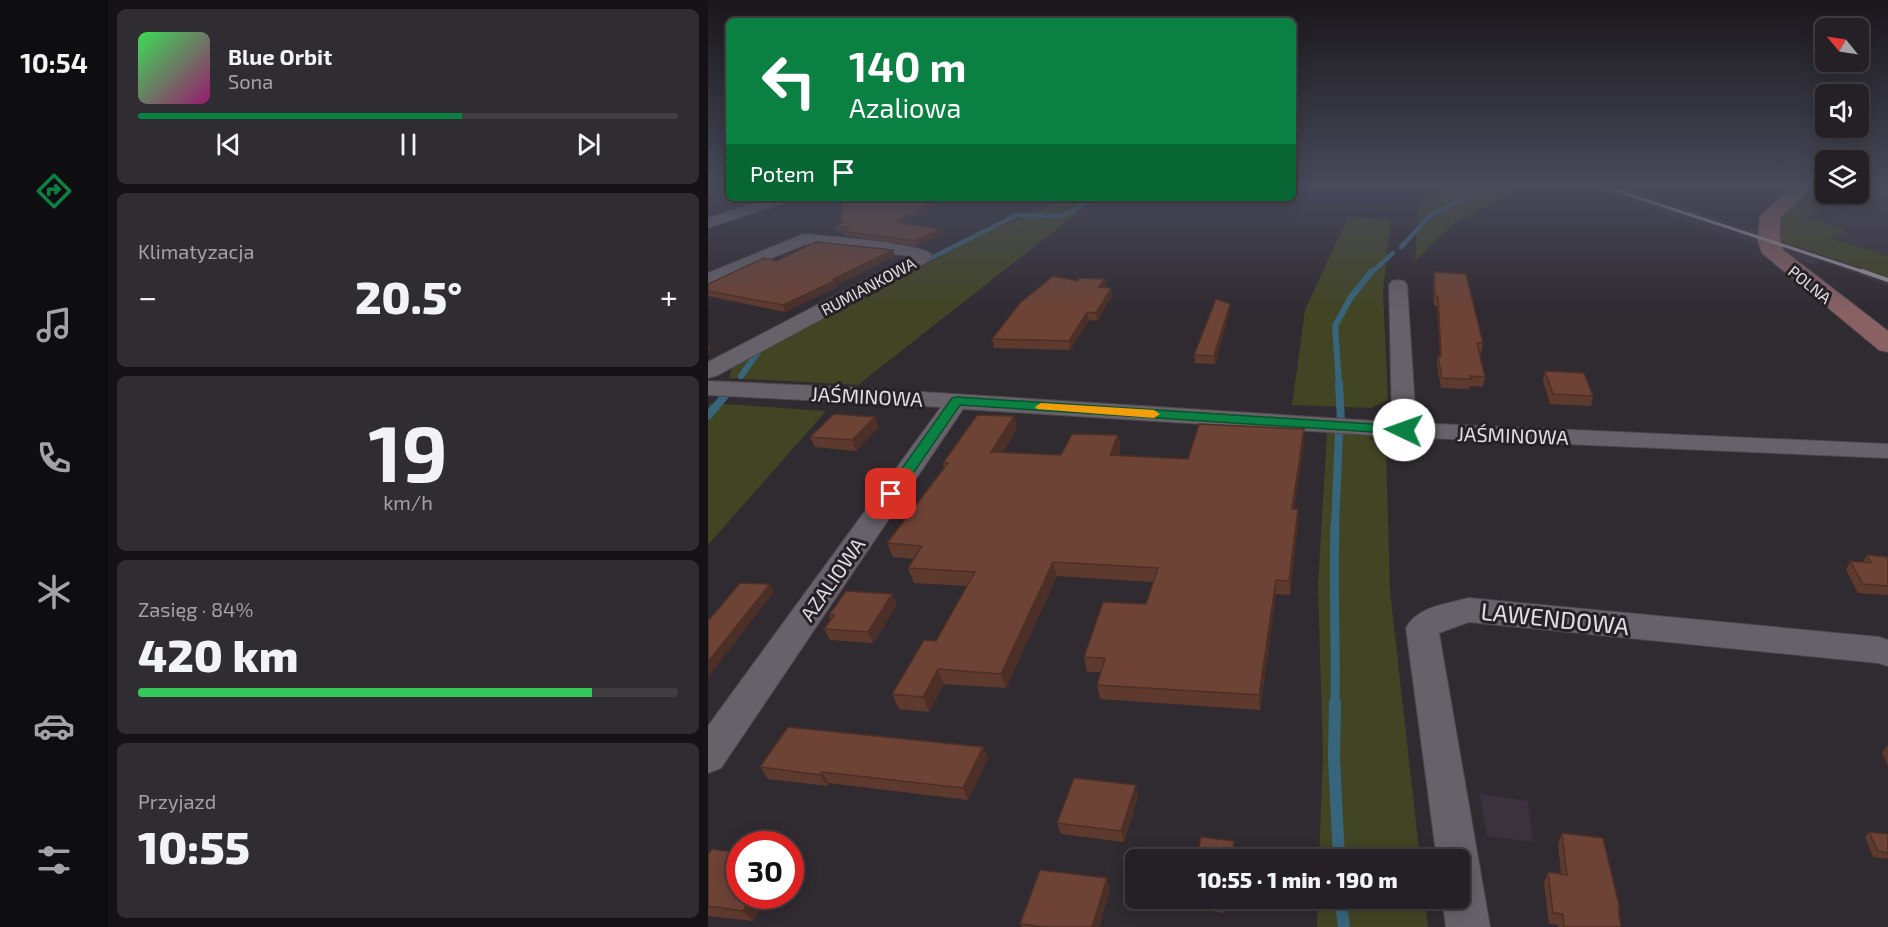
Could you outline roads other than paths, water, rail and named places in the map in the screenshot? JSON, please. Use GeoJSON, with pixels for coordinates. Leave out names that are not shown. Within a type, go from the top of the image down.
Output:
{"type":"FeatureCollection","features":[{"type":"Feature","properties":{"kind":"street","name":"POLNA"},"geometry":{"type":"LineString","coordinates":[[1770,227],[1769,241],[1773,253],[1888,344]]}},
{"type":"Feature","properties":{"kind":"street","name":"RUMIANKOWA"},"geometry":{"type":"LineString","coordinates":[[708,279],[804,239],[911,251],[924,255],[708,370]]}},
{"type":"Feature","properties":{"kind":"street"},"geometry":{"type":"LineString","coordinates":[[1398,285],[1404,430]]}},
{"type":"Feature","properties":{"kind":"street","name":"JAŚMINOWA"},"geometry":{"type":"LineString","coordinates":[[708,388],[957,401],[1404,430],[1888,451]]}},
{"type":"Feature","properties":{"kind":"street","name":"AZALIOWA"},"geometry":{"type":"LineString","coordinates":[[708,756],[957,401]]}},
{"type":"Feature","properties":{"kind":"street","name":"LAWENDOWA"},"geometry":{"type":"LineString","coordinates":[[1456,849],[1422,628],[1433,620],[1469,610],[1879,650],[1888,653]]}},
{"type":"Feature","properties":{"kind":"street"},"geometry":{"type":"LineString","coordinates":[[1465,909],[1468,927]]}},
{"type":"Feature","properties":{"kind":"waterway"},"geometry":{"type":"LineString","coordinates":[[921,263],[992,227]]}},
{"type":"Feature","properties":{"kind":"waterway"},"geometry":{"type":"LineString","coordinates":[[1401,247],[1419,227]]}},
{"type":"Feature","properties":{"kind":"waterway"},"geometry":{"type":"LineString","coordinates":[[1371,273],[1393,253]]}},
{"type":"Feature","properties":{"kind":"waterway"},"geometry":{"type":"LineString","coordinates":[[1339,385],[1335,326],[1351,297],[1372,271]]}},
{"type":"Feature","properties":{"kind":"waterway"},"geometry":{"type":"LineString","coordinates":[[741,376],[761,348]]}},
{"type":"Feature","properties":{"kind":"waterway"},"geometry":{"type":"LineString","coordinates":[[1339,383],[1341,421]]}},
{"type":"Feature","properties":{"kind":"waterway"},"geometry":{"type":"LineString","coordinates":[[708,416],[724,397]]}},
{"type":"Feature","properties":{"kind":"waterway"},"geometry":{"type":"LineString","coordinates":[[1335,526],[1339,433]]}},
{"type":"Feature","properties":{"kind":"waterway"},"geometry":{"type":"LineString","coordinates":[[1335,524],[1335,702]]}},
{"type":"Feature","properties":{"kind":"waterway"},"geometry":{"type":"LineString","coordinates":[[1335,702],[1334,758],[1338,849]]}},
{"type":"Feature","properties":{"kind":"waterway"},"geometry":{"type":"LineString","coordinates":[[1342,909],[1344,927]]}},
{"type":"Feature","properties":{"kind":"railway"},"geometry":{"type":"LineString","coordinates":[[1728,227],[1867,273]]}},
{"type":"Feature","properties":{"kind":"railway"},"geometry":{"type":"LineString","coordinates":[[1862,271],[1888,280]]}}]}
